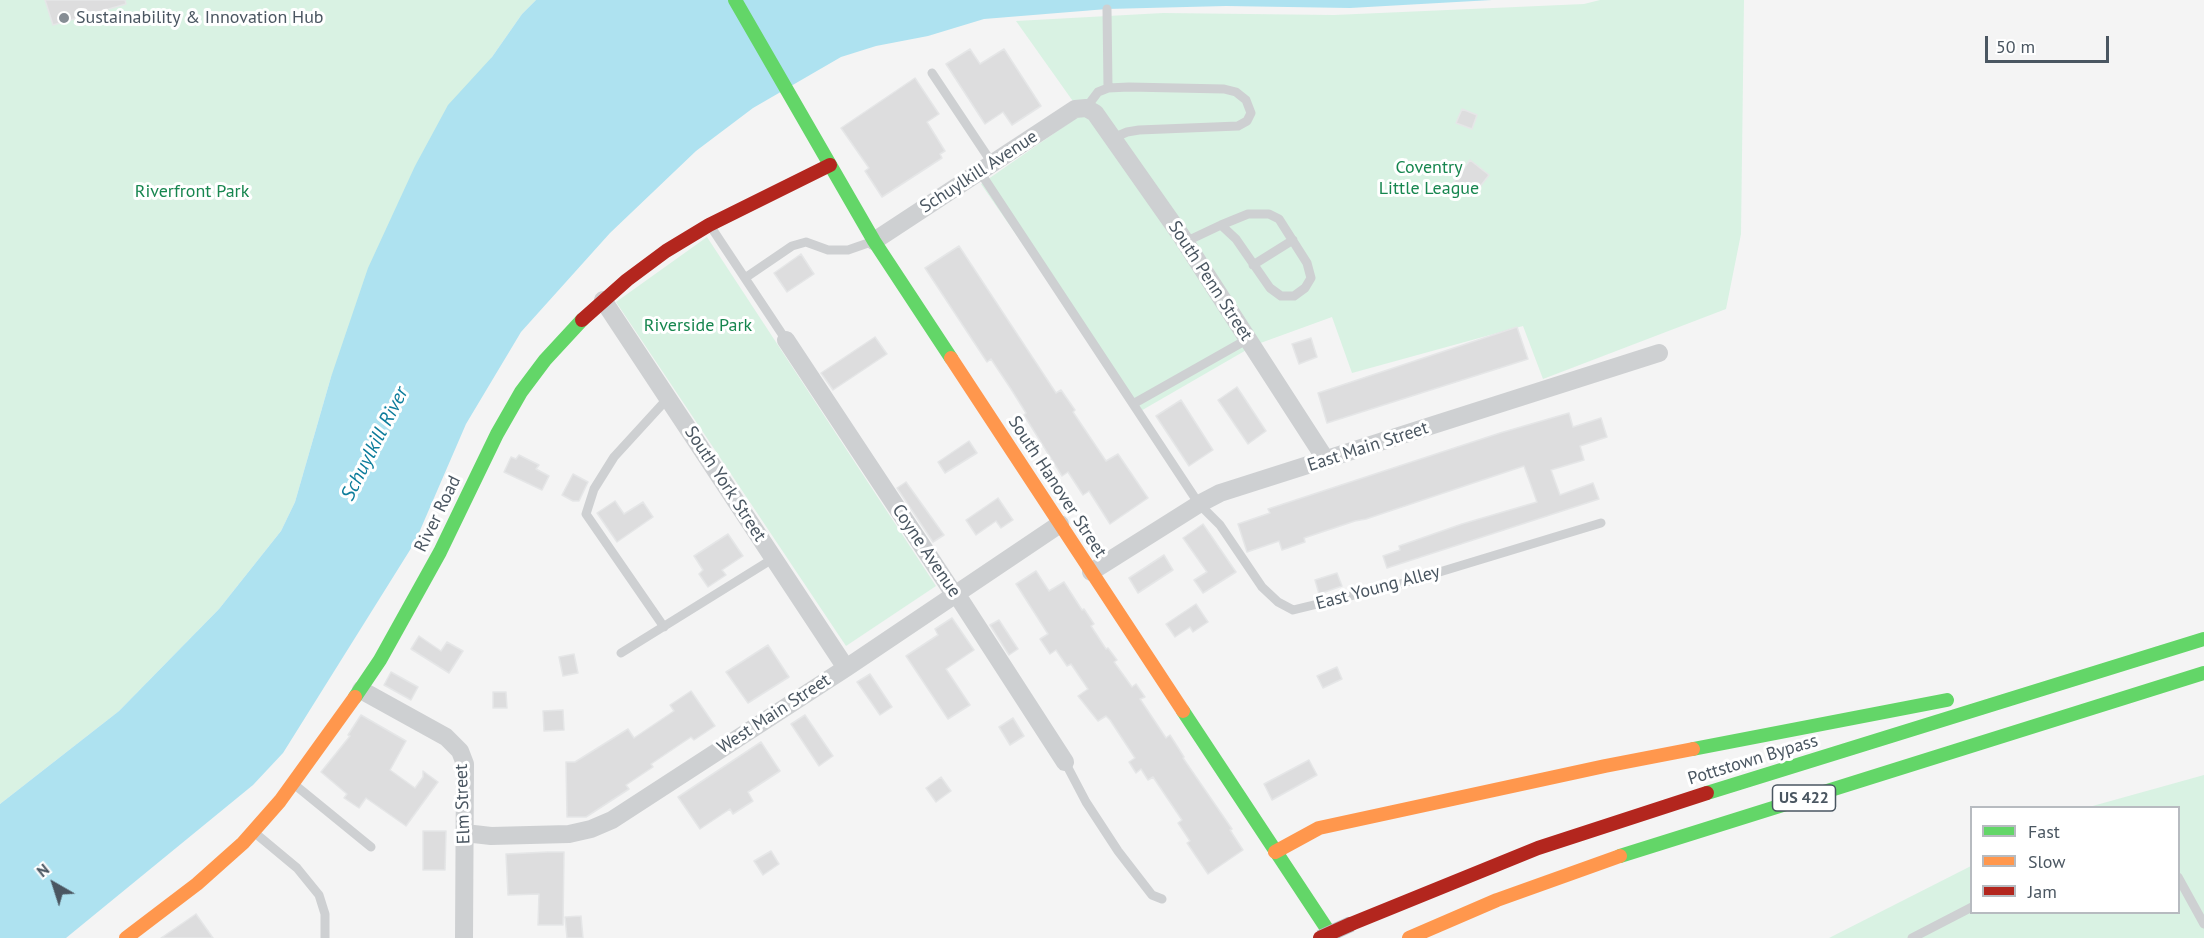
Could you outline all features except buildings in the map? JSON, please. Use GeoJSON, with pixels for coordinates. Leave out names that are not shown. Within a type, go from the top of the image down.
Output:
{"type":"FeatureCollection","features":[{"type":"Feature","properties":{"kind":"main road","name":"South Hanover Street"},"geometry":{"type":"LineString","coordinates":[[735,0],[874,241],[1333,938]]}},
{"type":"Feature","properties":{"kind":"main road","name":"River Road"},"geometry":{"type":"LineString","coordinates":[[126,938],[197,884],[243,843],[293,784],[361,690],[440,552],[497,434],[521,392],[552,352],[603,300],[666,252],[709,225],[830,165]]}},
{"type":"Feature","properties":{"kind":"main road","name":"Pottstown Bypass"},"geometry":{"type":"LineString","coordinates":[[1320,938],[1548,844],[2204,639]]}},
{"type":"Feature","properties":{"kind":"main road","name":"US 422"},"geometry":{"type":"LineString","coordinates":[[1408,938],[1497,900],[1601,862],[2204,673]]}},
{"type":"Feature","properties":{"kind":"main road"},"geometry":{"type":"LineString","coordinates":[[1987,692],[2022,686],[2053,685]]}},
{"type":"Feature","properties":{"kind":"main road"},"geometry":{"type":"LineString","coordinates":[[1275,852],[1319,828],[1605,766],[1963,697]]}},
{"type":"Feature","properties":{"kind":"street","name":"Schuylkill Avenue"},"geometry":{"type":"LineString","coordinates":[[874,241],[1075,109],[1086,108]]}},
{"type":"Feature","properties":{"kind":"street","name":"South Penn Street"},"geometry":{"type":"LineString","coordinates":[[1086,108],[1095,113],[1185,242],[1326,460]]}},
{"type":"Feature","properties":{"kind":"street","name":"South York Street"},"geometry":{"type":"LineString","coordinates":[[603,300],[846,668]]}},
{"type":"Feature","properties":{"kind":"street","name":"Coyne Avenue"},"geometry":{"type":"LineString","coordinates":[[786,340],[1065,762]]}},
{"type":"Feature","properties":{"kind":"street","name":"East Main Street"},"geometry":{"type":"LineString","coordinates":[[1091,572],[1198,504],[1220,494],[1659,353]]}},
{"type":"Feature","properties":{"kind":"street","name":"West Main Street"},"geometry":{"type":"LineString","coordinates":[[465,833],[491,836],[569,834],[591,829],[612,820],[846,668],[1060,524]]}},
{"type":"Feature","properties":{"kind":"street","name":"Elm Street"},"geometry":{"type":"LineString","coordinates":[[361,690],[446,737],[460,751],[465,764],[464,938]]}},
{"type":"Feature","properties":{"kind":"lane"},"geometry":{"type":"LineString","coordinates":[[1107,9],[1108,88]]}},
{"type":"Feature","properties":{"kind":"lane"},"geometry":{"type":"LineString","coordinates":[[932,73],[986,168],[1132,404],[1198,504]]}},
{"type":"Feature","properties":{"kind":"lane"},"geometry":{"type":"LineString","coordinates":[[1086,108],[1098,92],[1108,88],[1224,89],[1236,92],[1246,100],[1251,113],[1247,121],[1238,126],[1139,130],[1113,138]]}},
{"type":"Feature","properties":{"kind":"lane"},"geometry":{"type":"LineString","coordinates":[[1185,242],[1221,225],[1248,214],[1269,213],[1280,219],[1307,263],[1311,278],[1305,288],[1294,296],[1281,296],[1270,288],[1236,239],[1221,225]]}},
{"type":"Feature","properties":{"kind":"lane"},"geometry":{"type":"LineString","coordinates":[[709,225],[786,340]]}},
{"type":"Feature","properties":{"kind":"lane"},"geometry":{"type":"LineString","coordinates":[[1253,265],[1293,240]]}},
{"type":"Feature","properties":{"kind":"lane"},"geometry":{"type":"LineString","coordinates":[[745,278],[792,246],[806,242],[828,250],[848,250],[874,241]]}},
{"type":"Feature","properties":{"kind":"lane"},"geometry":{"type":"LineString","coordinates":[[1132,404],[1248,339]]}},
{"type":"Feature","properties":{"kind":"lane"},"geometry":{"type":"LineString","coordinates":[[664,627],[586,514],[594,489],[614,458],[668,398]]}},
{"type":"Feature","properties":{"kind":"lane","name":"East Young Alley"},"geometry":{"type":"LineString","coordinates":[[1198,504],[1220,525],[1262,587],[1278,602],[1293,610],[1400,584],[1601,523]]}},
{"type":"Feature","properties":{"kind":"lane"},"geometry":{"type":"LineString","coordinates":[[621,653],[774,558]]}},
{"type":"Feature","properties":{"kind":"lane"},"geometry":{"type":"LineString","coordinates":[[1065,762],[1086,802],[1118,851],[1152,895],[1162,899]]}},
{"type":"Feature","properties":{"kind":"lane"},"geometry":{"type":"LineString","coordinates":[[293,784],[371,847]]}},
{"type":"Feature","properties":{"kind":"lane"},"geometry":{"type":"LineString","coordinates":[[253,832],[297,868],[319,895],[325,914],[326,938]]}},
{"type":"Feature","properties":{"kind":"lane"},"geometry":{"type":"LineString","coordinates":[[2180,881],[2204,924]]}},
{"type":"Feature","properties":{"kind":"lane"},"geometry":{"type":"LineString","coordinates":[[1912,938],[1970,908]]}},
{"type":"Feature","properties":{"kind":"green space","name":"Riverfront Park"},"geometry":{"type":"Polygon","coordinates":[[[0,0],[536,0],[522,14],[492,57],[331,377],[295,502],[281,531],[219,609],[119,711],[0,804],[0,0]]]}},
{"type":"Feature","properties":{"kind":"green space","name":"Coventry Little League"},"geometry":{"type":"Polygon","coordinates":[[[1600,0],[1744,0],[1741,234],[1726,309],[1543,379],[1523,326],[1352,373],[1332,317],[1255,345],[1139,412],[981,184],[1082,114],[1016,21],[1163,13],[1334,15],[1584,4],[1600,0]]]}},
{"type":"Feature","properties":{"kind":"green space","name":"Riverside Park"},"geometry":{"type":"Polygon","coordinates":[[[707,237],[936,586],[846,646],[616,302],[707,237]]]}},
{"type":"Feature","properties":{"kind":"green space"},"geometry":{"type":"Polygon","coordinates":[[[2204,775],[2204,938],[1829,938],[1970,867],[1970,914],[2180,914],[2180,806],[2093,806],[2204,775]]]}},
{"type":"Feature","properties":{"kind":"water","name":"Schuylkill River"},"geometry":{"type":"Polygon","coordinates":[[[536,0],[1492,0],[1350,8],[1226,6],[1107,9],[984,19],[928,36],[876,46],[841,57],[753,108],[696,151],[610,233],[521,332],[466,424],[415,542],[283,753],[253,785],[66,938],[0,938],[0,804],[119,711],[219,609],[281,531],[295,502],[331,377],[368,268],[415,166],[448,105],[492,57],[522,14],[536,0]]]}},
{"type":"Feature","properties":{"kind":"traffic: fast"},"geometry":{"type":"LineString","coordinates":[[735,0],[874,241],[951,358]]}},
{"type":"Feature","properties":{"kind":"traffic: fast"},"geometry":{"type":"LineString","coordinates":[[355,697],[380,660],[440,552],[497,434],[521,392],[545,360],[582,320]]}},
{"type":"Feature","properties":{"kind":"traffic: fast"},"geometry":{"type":"LineString","coordinates":[[1707,793],[2204,639]]}},
{"type":"Feature","properties":{"kind":"traffic: fast"},"geometry":{"type":"LineString","coordinates":[[1620,856],[2204,673]]}},
{"type":"Feature","properties":{"kind":"traffic: fast"},"geometry":{"type":"LineString","coordinates":[[1693,749],[1947,700]]}},
{"type":"Feature","properties":{"kind":"traffic: fast"},"geometry":{"type":"LineString","coordinates":[[1183,711],[1333,938]]}},
{"type":"Feature","properties":{"kind":"traffic: slow"},"geometry":{"type":"LineString","coordinates":[[951,358],[1183,711]]}},
{"type":"Feature","properties":{"kind":"traffic: slow"},"geometry":{"type":"LineString","coordinates":[[126,938],[197,884],[243,843],[280,801],[355,697]]}},
{"type":"Feature","properties":{"kind":"traffic: slow"},"geometry":{"type":"LineString","coordinates":[[1275,852],[1319,828],[1693,749]]}},
{"type":"Feature","properties":{"kind":"traffic: slow"},"geometry":{"type":"LineString","coordinates":[[1409,938],[1497,900],[1620,856]]}},
{"type":"Feature","properties":{"kind":"traffic: jam"},"geometry":{"type":"LineString","coordinates":[[582,320],[627,280],[666,251],[709,225],[830,165]]}},
{"type":"Feature","properties":{"kind":"traffic: jam"},"geometry":{"type":"LineString","coordinates":[[1351,924],[1538,848],[1707,793]]}},
{"type":"Feature","properties":{"kind":"traffic: jam"},"geometry":{"type":"LineString","coordinates":[[1320,938],[1351,924]]}},
{"type":"Feature","properties":{"kind":"place","name":"Sustainability & Innovation Hub"},"geometry":{"type":"Point","coordinates":[64,18]}}]}
